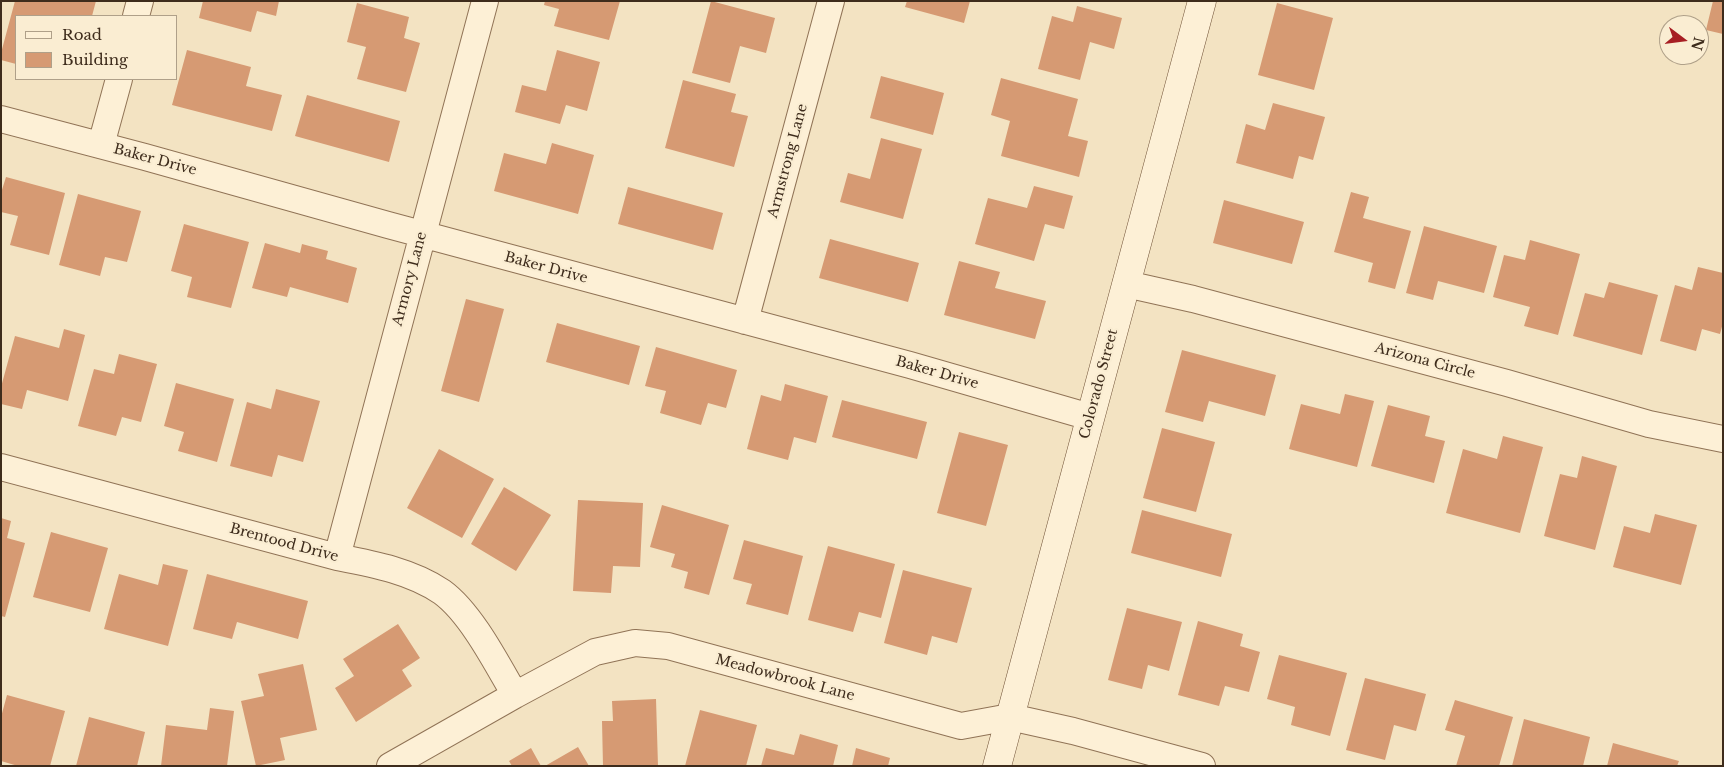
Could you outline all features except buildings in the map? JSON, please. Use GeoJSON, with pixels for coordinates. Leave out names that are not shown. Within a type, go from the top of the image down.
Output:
{"type":"FeatureCollection","features":[{"type":"Feature","properties":{"kind":"street"},"geometry":{"type":"LineString","coordinates":[[136,15],[140,1]]}},
{"type":"Feature","properties":{"kind":"street","name":"Armory Lane"},"geometry":{"type":"LineString","coordinates":[[337,557],[485,1]]}},
{"type":"Feature","properties":{"kind":"street","name":"Armstrong Lane"},"geometry":{"type":"LineString","coordinates":[[745,321],[831,1]]}},
{"type":"Feature","properties":{"kind":"street","name":"Colorado Street"},"geometry":{"type":"LineString","coordinates":[[997,766],[1202,1]]}},
{"type":"Feature","properties":{"kind":"street"},"geometry":{"type":"LineString","coordinates":[[101,145],[119,80]]}},
{"type":"Feature","properties":{"kind":"street","name":"Baker Drive"},"geometry":{"type":"LineString","coordinates":[[1,119],[910,365],[1090,417]]}},
{"type":"Feature","properties":{"kind":"street","name":"Arizona Circle"},"geometry":{"type":"LineString","coordinates":[[1126,284],[1193,299],[1488,378],[1649,424],[1723,439]]}},
{"type":"Feature","properties":{"kind":"street","name":"Brentood Drive"},"geometry":{"type":"LineString","coordinates":[[1,467],[337,557],[379,565],[422,581],[442,592],[458,607],[484,643],[515,695]]}},
{"type":"Feature","properties":{"kind":"street","name":"Meadowbrook Lane"},"geometry":{"type":"LineString","coordinates":[[390,766],[595,652],[635,643],[668,646],[961,726],[1010,717],[1073,731],[1202,766]]}}]}
